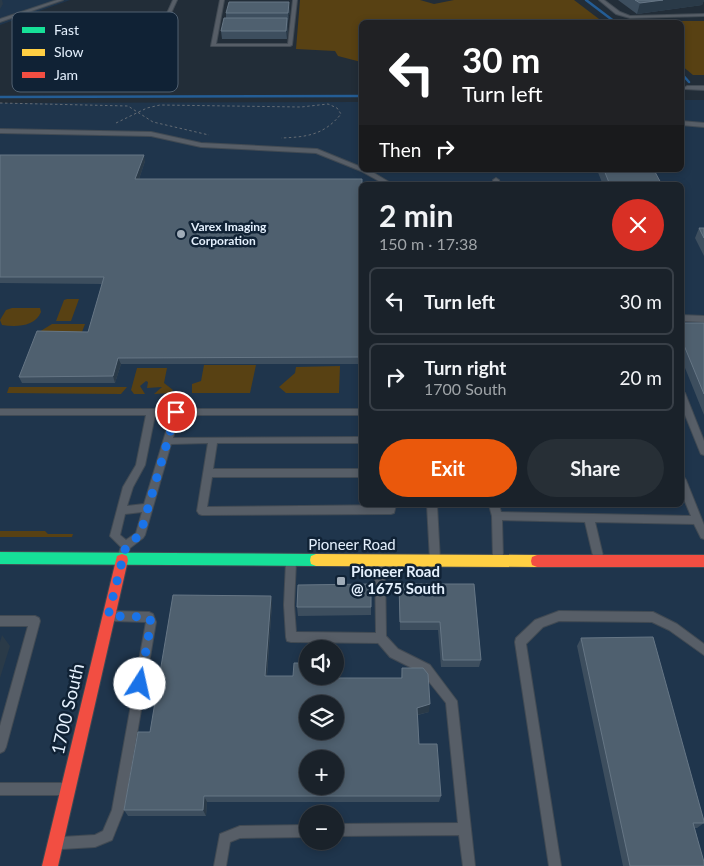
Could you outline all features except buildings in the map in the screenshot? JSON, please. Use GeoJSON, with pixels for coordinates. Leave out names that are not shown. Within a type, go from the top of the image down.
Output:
{"type":"FeatureCollection","features":[{"type":"Feature","properties":{"kind":"main road","name":"Pioneer Road"},"geometry":{"type":"LineString","coordinates":[[0,558],[704,561]]}},
{"type":"Feature","properties":{"kind":"main road","name":"1700 South"},"geometry":{"type":"LineString","coordinates":[[50,866],[122,560]]}},
{"type":"Feature","properties":{"kind":"lane"},"geometry":{"type":"LineString","coordinates":[[26,12],[61,0]]}},
{"type":"Feature","properties":{"kind":"lane"},"geometry":{"type":"LineString","coordinates":[[169,12],[175,0]]}},
{"type":"Feature","properties":{"kind":"lane"},"geometry":{"type":"LineString","coordinates":[[222,0],[213,45],[290,45],[295,0]]}},
{"type":"Feature","properties":{"kind":"lane"},"geometry":{"type":"LineString","coordinates":[[601,0],[618,13],[630,17],[704,15]]}},
{"type":"Feature","properties":{"kind":"lane"},"geometry":{"type":"LineString","coordinates":[[221,7],[230,7]]}},
{"type":"Feature","properties":{"kind":"lane"},"geometry":{"type":"LineString","coordinates":[[285,7],[294,7]]}},
{"type":"Feature","properties":{"kind":"lane"},"geometry":{"type":"LineString","coordinates":[[0,21],[12,17]]}},
{"type":"Feature","properties":{"kind":"lane"},"geometry":{"type":"LineString","coordinates":[[218,24],[227,24]]}},
{"type":"Feature","properties":{"kind":"lane"},"geometry":{"type":"LineString","coordinates":[[283,24],[292,24]]}},
{"type":"Feature","properties":{"kind":"lane"},"geometry":{"type":"LineString","coordinates":[[687,88],[704,88]]}},
{"type":"Feature","properties":{"kind":"lane"},"geometry":{"type":"LineString","coordinates":[[684,124],[704,125]]}},
{"type":"Feature","properties":{"kind":"lane"},"geometry":{"type":"LineString","coordinates":[[0,132],[152,134],[200,145],[317,150],[359,167]]}},
{"type":"Feature","properties":{"kind":"lane"},"geometry":{"type":"LineString","coordinates":[[368,172],[386,182]]}},
{"type":"Feature","properties":{"kind":"lane"},"geometry":{"type":"LineString","coordinates":[[684,318],[704,319]]}},
{"type":"Feature","properties":{"kind":"lane"},"geometry":{"type":"LineString","coordinates":[[684,401],[704,452]]}},
{"type":"Feature","properties":{"kind":"lane"},"geometry":{"type":"LineString","coordinates":[[0,412],[359,412]]}},
{"type":"Feature","properties":{"kind":"lane"},"geometry":{"type":"LineString","coordinates":[[126,546],[115,536],[128,487],[140,465],[152,412]]}},
{"type":"Feature","properties":{"kind":"lane"},"geometry":{"type":"LineString","coordinates":[[122,560],[126,546],[140,535],[152,492],[161,470],[176,412]]}},
{"type":"Feature","properties":{"kind":"lane"},"geometry":{"type":"LineString","coordinates":[[213,440],[202,511],[391,510],[391,507]]}},
{"type":"Feature","properties":{"kind":"lane"},"geometry":{"type":"LineString","coordinates":[[168,441],[359,440]]}},
{"type":"Feature","properties":{"kind":"lane"},"geometry":{"type":"LineString","coordinates":[[208,473],[359,473]]}},
{"type":"Feature","properties":{"kind":"lane"},"geometry":{"type":"LineString","coordinates":[[684,488],[704,535]]}},
{"type":"Feature","properties":{"kind":"lane"},"geometry":{"type":"LineString","coordinates":[[432,507],[436,560]]}},
{"type":"Feature","properties":{"kind":"lane"},"geometry":{"type":"LineString","coordinates":[[495,507],[497,516],[498,560]]}},
{"type":"Feature","properties":{"kind":"lane"},"geometry":{"type":"LineString","coordinates":[[122,510],[147,508]]}},
{"type":"Feature","properties":{"kind":"lane"},"geometry":{"type":"LineString","coordinates":[[497,516],[697,520]]}},
{"type":"Feature","properties":{"kind":"lane"},"geometry":{"type":"LineString","coordinates":[[589,518],[599,561]]}},
{"type":"Feature","properties":{"kind":"lane"},"geometry":{"type":"LineString","coordinates":[[291,560],[289,605],[291,636],[381,638]]}},
{"type":"Feature","properties":{"kind":"lane"},"geometry":{"type":"LineString","coordinates":[[380,560],[381,638],[394,653],[426,669],[451,701],[469,866]]}},
{"type":"Feature","properties":{"kind":"lane"},"geometry":{"type":"LineString","coordinates":[[54,843],[95,841],[108,836],[118,810],[151,622],[149,617],[108,616]]}},
{"type":"Feature","properties":{"kind":"lane"},"geometry":{"type":"LineString","coordinates":[[555,866],[520,642],[539,622],[559,616],[653,617],[673,627],[704,650]]}},
{"type":"Feature","properties":{"kind":"lane"},"geometry":{"type":"LineString","coordinates":[[0,622],[35,621],[0,747]]}},
{"type":"Feature","properties":{"kind":"lane"},"geometry":{"type":"LineString","coordinates":[[0,789],[67,789]]}},
{"type":"Feature","properties":{"kind":"lane"},"geometry":{"type":"LineString","coordinates":[[344,830],[465,829]]}},
{"type":"Feature","properties":{"kind":"lane"},"geometry":{"type":"LineString","coordinates":[[220,866],[224,838],[240,832],[299,831]]}},
{"type":"Feature","properties":{"kind":"path"},"geometry":{"type":"LineString","coordinates":[[0,103],[114,104],[128,106],[153,122],[211,135]]}},
{"type":"Feature","properties":{"kind":"path"},"geometry":{"type":"LineString","coordinates":[[139,112],[146,108],[174,104],[247,107],[328,104],[337,108],[341,114],[333,126],[316,136],[273,139]]}},
{"type":"Feature","properties":{"kind":"shaded area"},"geometry":{"type":"Polygon","coordinates":[[[0,0],[70,0],[36,12],[12,12],[12,21],[0,25],[0,0]]]}},
{"type":"Feature","properties":{"kind":"shaded area"},"geometry":{"type":"Polygon","coordinates":[[[300,0],[420,0],[434,4],[454,0],[574,0],[600,20],[359,20],[359,61],[338,56],[335,51],[296,49],[300,0]]]}},
{"type":"Feature","properties":{"kind":"shaded area"},"geometry":{"type":"Polygon","coordinates":[[[684,21],[704,21],[704,75],[693,75],[684,68],[684,21]]]}},
{"type":"Feature","properties":{"kind":"shaded area"},"geometry":{"type":"Polygon","coordinates":[[[684,100],[704,100],[704,866],[0,866],[0,103],[359,102],[359,172],[684,172],[684,100]]]}},
{"type":"Feature","properties":{"kind":"shaded area"},"geometry":{"type":"Polygon","coordinates":[[[79,299],[71,321],[56,321],[64,300],[79,299]]]}},
{"type":"Feature","properties":{"kind":"shaded area"},"geometry":{"type":"Polygon","coordinates":[[[12,308],[40,308],[41,312],[34,321],[24,325],[2,325],[0,320],[6,310],[12,308]]]}},
{"type":"Feature","properties":{"kind":"shaded area"},"geometry":{"type":"Polygon","coordinates":[[[52,324],[85,324],[82,332],[39,332],[52,324]]]}},
{"type":"Feature","properties":{"kind":"shaded area"},"geometry":{"type":"Polygon","coordinates":[[[204,365],[256,365],[250,393],[192,393],[192,384],[201,381],[204,365]]]}},
{"type":"Feature","properties":{"kind":"shaded area"},"geometry":{"type":"Polygon","coordinates":[[[340,366],[339,393],[286,393],[279,387],[295,373],[296,367],[340,366]]]}},
{"type":"Feature","properties":{"kind":"shaded area"},"geometry":{"type":"Polygon","coordinates":[[[137,368],[167,368],[164,383],[173,390],[171,393],[154,394],[162,387],[147,388],[148,382],[146,381],[140,386],[145,394],[134,394],[131,390],[137,368]]]}},
{"type":"Feature","properties":{"kind":"shaded area"},"geometry":{"type":"Polygon","coordinates":[[[9,387],[127,387],[121,394],[7,393],[9,387]]]}},
{"type":"Feature","properties":{"kind":"shaded area"},"geometry":{"type":"Polygon","coordinates":[[[0,531],[45,531],[48,534],[73,534],[72,537],[0,537],[0,531]]]}},
{"type":"Feature","properties":{"kind":"waterway"},"geometry":{"type":"LineString","coordinates":[[586,0],[612,20]]}},
{"type":"Feature","properties":{"kind":"waterway"},"geometry":{"type":"LineString","coordinates":[[684,76],[689,82]]}},
{"type":"Feature","properties":{"kind":"waterway"},"geometry":{"type":"LineString","coordinates":[[0,97],[359,96]]}},
{"type":"Feature","properties":{"kind":"traffic: fast"},"geometry":{"type":"LineString","coordinates":[[0,558],[316,560]]}},
{"type":"Feature","properties":{"kind":"traffic: slow"},"geometry":{"type":"LineString","coordinates":[[316,560],[537,561]]}},
{"type":"Feature","properties":{"kind":"traffic: jam"},"geometry":{"type":"LineString","coordinates":[[50,866],[122,560]]}},
{"type":"Feature","properties":{"kind":"traffic: jam"},"geometry":{"type":"LineString","coordinates":[[537,561],[704,561]]}},
{"type":"Feature","properties":{"kind":"place","name":"Varex Imaging Corporation"},"geometry":{"type":"Point","coordinates":[181,234]}},
{"type":"Feature","properties":{"kind":"place","name":"Pioneer Road @ 1675 South"},"geometry":{"type":"Point","coordinates":[341,581]}},
{"type":"Feature","properties":{"kind":"route"},"geometry":{"type":"LineString","coordinates":[[140,684],[151,622],[149,617],[108,616],[126,546],[140,535],[152,492],[161,470],[176,412]]}}]}
